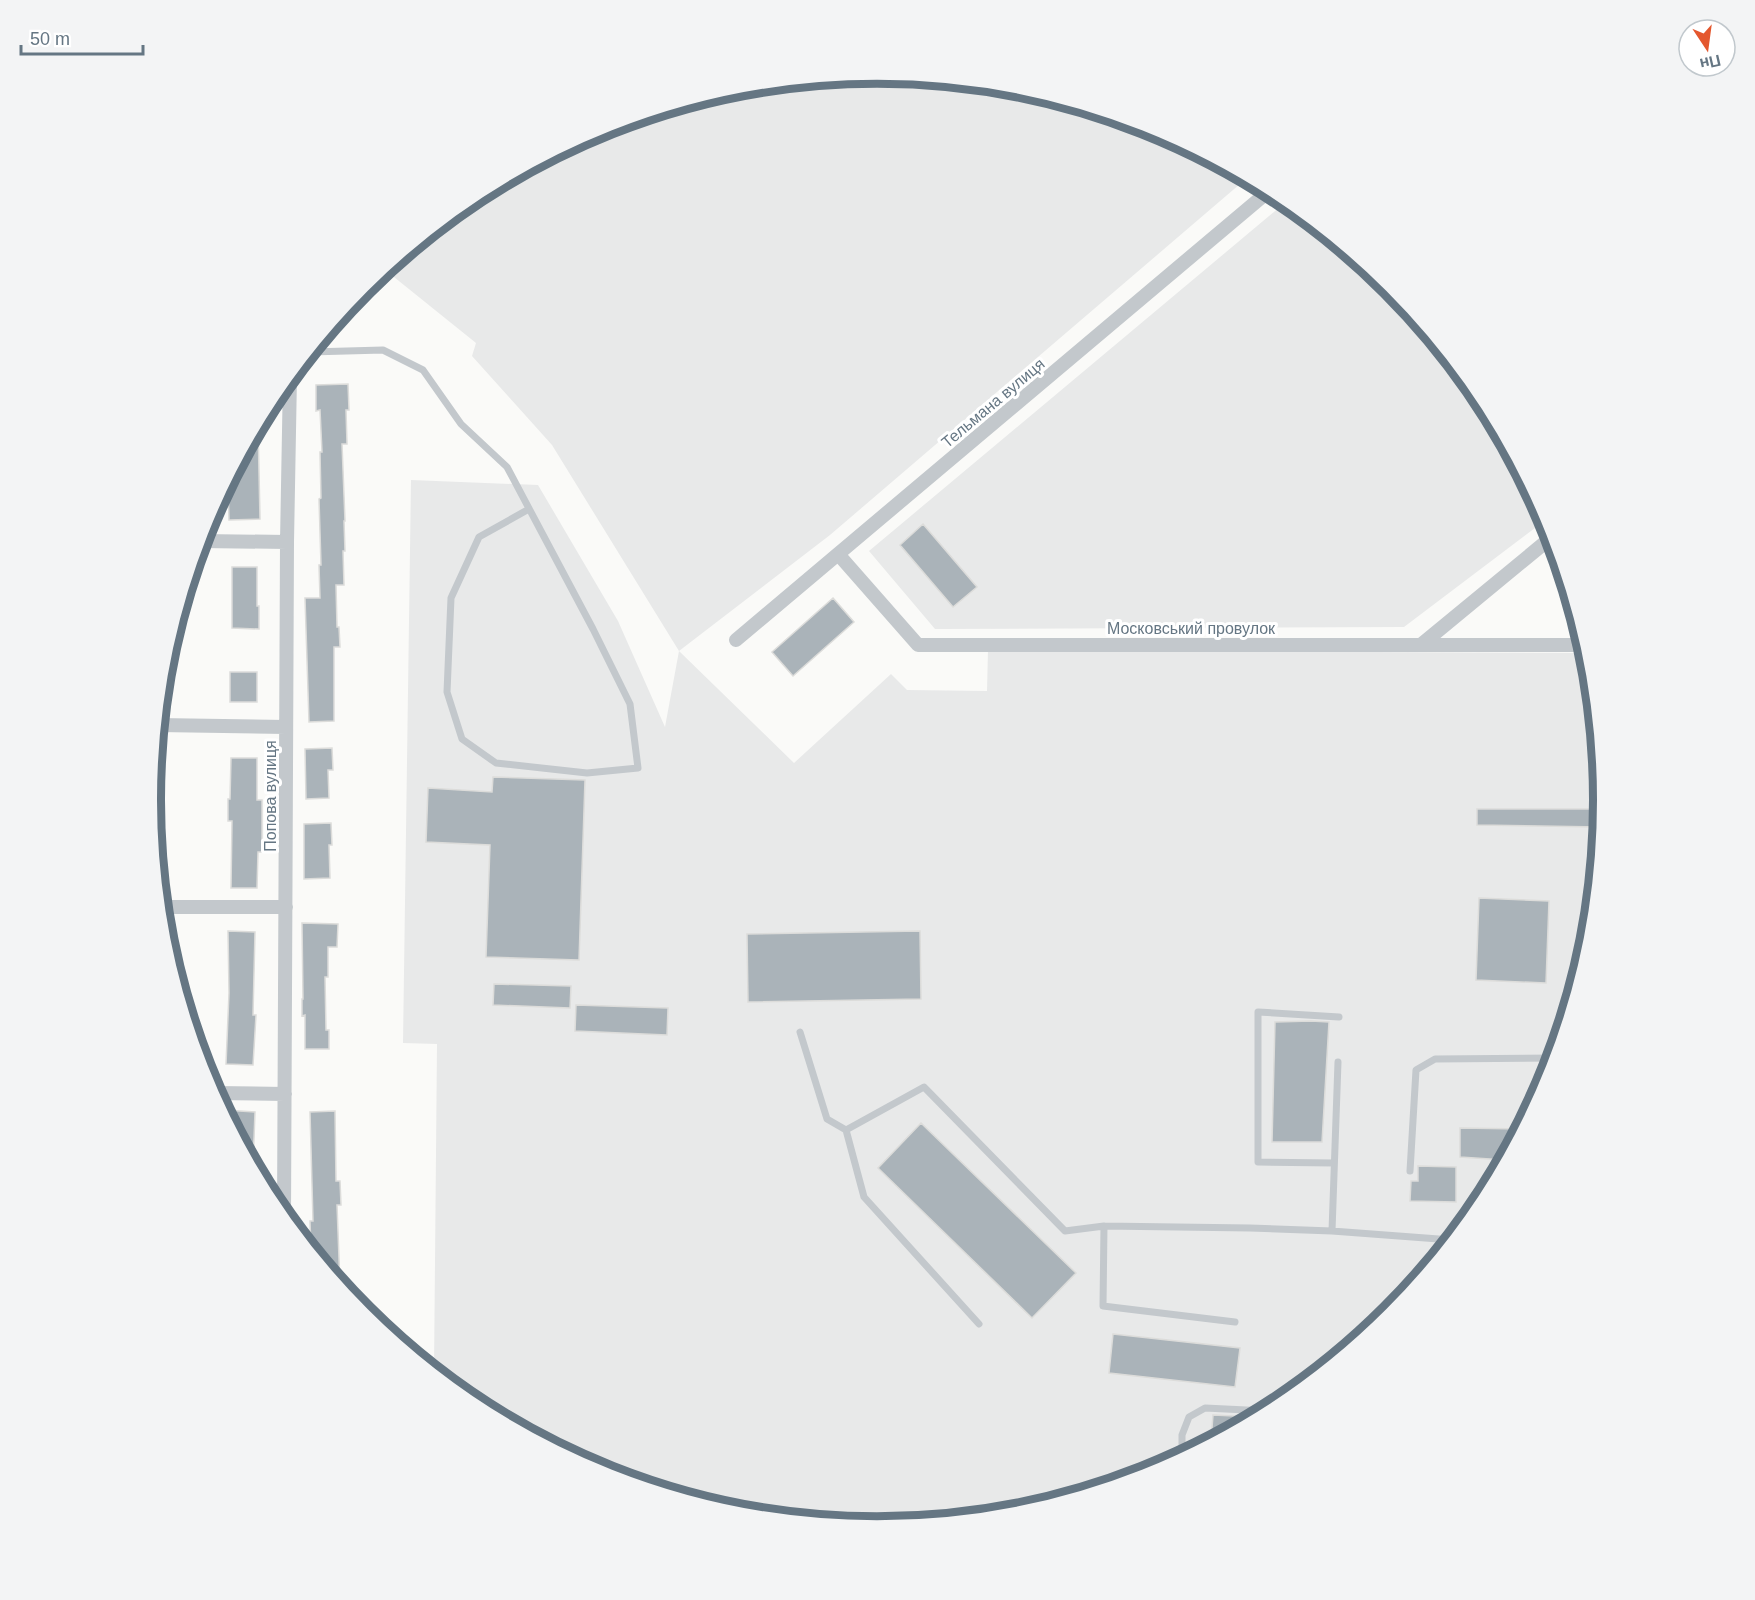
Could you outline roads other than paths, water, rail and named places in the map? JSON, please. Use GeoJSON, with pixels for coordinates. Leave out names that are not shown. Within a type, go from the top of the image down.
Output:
{"type":"FeatureCollection","features":[{"type":"Feature","properties":{"kind":"street","name":"Тельмана вулиця"},"geometry":{"type":"LineString","coordinates":[[736,640],[1262,197]]}},
{"type":"Feature","properties":{"kind":"street","name":"Попова вулиця"},"geometry":{"type":"LineString","coordinates":[[284,1201],[290,391]]}},
{"type":"Feature","properties":{"kind":"street"},"geometry":{"type":"LineString","coordinates":[[210,541],[287,542]]}},
{"type":"Feature","properties":{"kind":"street"},"geometry":{"type":"LineString","coordinates":[[1422,644],[1545,542]]}},
{"type":"Feature","properties":{"kind":"street","name":"Московський провулок"},"geometry":{"type":"LineString","coordinates":[[838,554],[918,645],[1576,645]]}},
{"type":"Feature","properties":{"kind":"street"},"geometry":{"type":"LineString","coordinates":[[166,725],[286,727]]}},
{"type":"Feature","properties":{"kind":"street"},"geometry":{"type":"LineString","coordinates":[[170,907],[286,906]]}},
{"type":"Feature","properties":{"kind":"street"},"geometry":{"type":"LineString","coordinates":[[224,1093],[285,1094]]}},
{"type":"Feature","properties":{"kind":"lane"},"geometry":{"type":"LineString","coordinates":[[319,352],[383,350],[423,370],[461,424],[507,467],[593,628],[630,704],[638,768],[587,773],[496,763],[462,739],[447,692],[451,598],[479,537],[529,509]]}},
{"type":"Feature","properties":{"kind":"lane"},"geometry":{"type":"LineString","coordinates":[[1334,1164],[1258,1162],[1258,1012],[1339,1017]]}},
{"type":"Feature","properties":{"kind":"lane"},"geometry":{"type":"LineString","coordinates":[[800,1032],[827,1119],[846,1130],[864,1197],[979,1324]]}},
{"type":"Feature","properties":{"kind":"lane"},"geometry":{"type":"LineString","coordinates":[[1410,1171],[1416,1070],[1435,1059],[1545,1058]]}},
{"type":"Feature","properties":{"kind":"lane"},"geometry":{"type":"LineString","coordinates":[[1332,1232],[1338,1062]]}},
{"type":"Feature","properties":{"kind":"lane"},"geometry":{"type":"LineString","coordinates":[[846,1130],[924,1087],[1065,1231],[1104,1226],[1250,1228],[1443,1239]]}},
{"type":"Feature","properties":{"kind":"lane"},"geometry":{"type":"LineString","coordinates":[[1104,1226],[1103,1306],[1235,1322]]}},
{"type":"Feature","properties":{"kind":"lane"},"geometry":{"type":"LineString","coordinates":[[1182,1447],[1182,1435],[1189,1418],[1204,1407],[1251,1411]]}}]}
